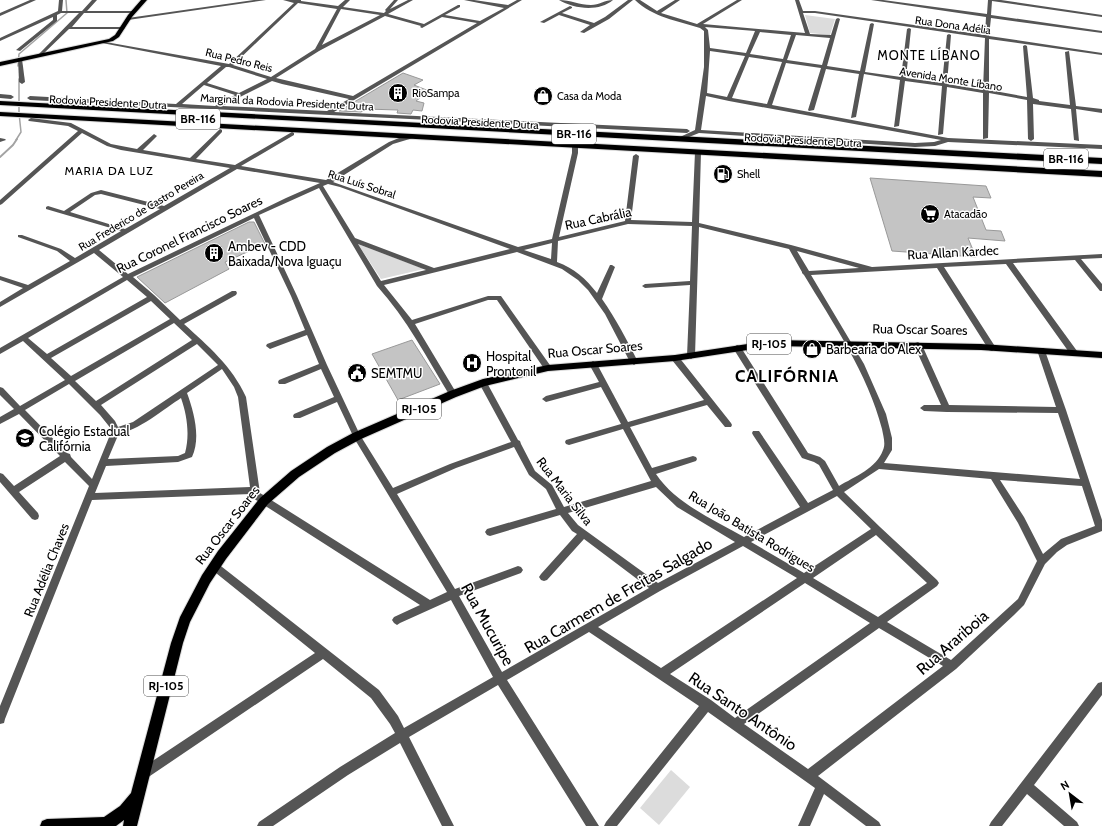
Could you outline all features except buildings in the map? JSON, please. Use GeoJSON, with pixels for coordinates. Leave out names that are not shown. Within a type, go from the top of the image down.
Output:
{"type":"FeatureCollection","features":[{"type":"Feature","properties":{"kind":"highway","name":"BR-116"},"geometry":{"type":"LineString","coordinates":[[0,103],[30,110],[373,134],[1102,174]]}},
{"type":"Feature","properties":{"kind":"highway","name":"BR-116"},"geometry":{"type":"LineString","coordinates":[[0,114],[8,106]]}},
{"type":"Feature","properties":{"kind":"highway"},"geometry":{"type":"LineString","coordinates":[[157,112],[177,106]]}},
{"type":"Feature","properties":{"kind":"highway"},"geometry":{"type":"LineString","coordinates":[[215,108],[222,115]]}},
{"type":"Feature","properties":{"kind":"highway","name":"Rodovia Presidente Dutra"},"geometry":{"type":"LineString","coordinates":[[30,110],[157,112],[222,115],[1102,161]]}},
{"type":"Feature","properties":{"kind":"highway","name":"Rodovia Presidente Dutra"},"geometry":{"type":"LineString","coordinates":[[30,110],[1102,168]]}},
{"type":"Feature","properties":{"kind":"highway"},"geometry":{"type":"LineString","coordinates":[[333,121],[361,116]]}},
{"type":"Feature","properties":{"kind":"highway"},"geometry":{"type":"LineString","coordinates":[[427,119],[452,128]]}},
{"type":"Feature","properties":{"kind":"highway","name":"BR-116"},"geometry":{"type":"LineString","coordinates":[[1029,158],[1102,158]]}},
{"type":"Feature","properties":{"kind":"main road"},"geometry":{"type":"LineString","coordinates":[[102,42],[117,36],[133,12],[144,0]]}},
{"type":"Feature","properties":{"kind":"main road","name":"Rua Pedro Reis"},"geometry":{"type":"LineString","coordinates":[[0,64],[102,42]]}},
{"type":"Feature","properties":{"kind":"main road","name":"Rua Oscar Soares"},"geometry":{"type":"LineString","coordinates":[[130,826],[184,621],[194,600],[214,566],[264,501],[295,474],[331,450],[357,436],[453,394],[483,383],[548,368],[675,358],[778,343],[918,345],[1041,350],[1102,355]]}},
{"type":"Feature","properties":{"kind":"main road","name":"RJ-105"},"geometry":{"type":"LineString","coordinates":[[47,826],[107,825],[125,811],[137,797]]}},
{"type":"Feature","properties":{"kind":"street"},"geometry":{"type":"LineString","coordinates":[[0,15],[34,0]]}},
{"type":"Feature","properties":{"kind":"street"},"geometry":{"type":"LineString","coordinates":[[61,0],[64,12]]}},
{"type":"Feature","properties":{"kind":"street"},"geometry":{"type":"LineString","coordinates":[[41,55],[95,0]]}},
{"type":"Feature","properties":{"kind":"street"},"geometry":{"type":"LineString","coordinates":[[128,19],[264,0]]}},
{"type":"Feature","properties":{"kind":"street"},"geometry":{"type":"LineString","coordinates":[[285,0],[316,2],[340,8],[384,14],[423,26],[458,6]]}},
{"type":"Feature","properties":{"kind":"street"},"geometry":{"type":"LineString","coordinates":[[317,50],[340,8],[348,0]]}},
{"type":"Feature","properties":{"kind":"street"},"geometry":{"type":"LineString","coordinates":[[384,14],[395,0],[402,5]]}},
{"type":"Feature","properties":{"kind":"street"},"geometry":{"type":"LineString","coordinates":[[215,108],[271,79],[317,50],[411,0]]}},
{"type":"Feature","properties":{"kind":"street"},"geometry":{"type":"LineString","coordinates":[[466,0],[509,7]]}},
{"type":"Feature","properties":{"kind":"street"},"geometry":{"type":"LineString","coordinates":[[327,113],[520,0]]}},
{"type":"Feature","properties":{"kind":"street"},"geometry":{"type":"LineString","coordinates":[[561,0],[596,7],[603,6],[611,0]]}},
{"type":"Feature","properties":{"kind":"street"},"geometry":{"type":"LineString","coordinates":[[582,32],[631,0]]}},
{"type":"Feature","properties":{"kind":"street"},"geometry":{"type":"LineString","coordinates":[[637,0],[646,7],[658,13],[698,25],[832,37]]}},
{"type":"Feature","properties":{"kind":"street"},"geometry":{"type":"LineString","coordinates":[[658,13],[678,0]]}},
{"type":"Feature","properties":{"kind":"street"},"geometry":{"type":"LineString","coordinates":[[698,25],[740,0]]}},
{"type":"Feature","properties":{"kind":"street"},"geometry":{"type":"LineString","coordinates":[[873,0],[1102,32]]}},
{"type":"Feature","properties":{"kind":"street"},"geometry":{"type":"LineString","coordinates":[[985,138],[988,16],[991,0],[1102,16]]}},
{"type":"Feature","properties":{"kind":"street"},"geometry":{"type":"LineString","coordinates":[[177,106],[228,66],[298,1]]}},
{"type":"Feature","properties":{"kind":"street"},"geometry":{"type":"LineString","coordinates":[[798,2],[808,35]]}},
{"type":"Feature","properties":{"kind":"street","name":"Rua Dona Adélia"},"geometry":{"type":"LineString","coordinates":[[798,2],[815,12]]}},
{"type":"Feature","properties":{"kind":"street"},"geometry":{"type":"LineString","coordinates":[[542,22],[570,7]]}},
{"type":"Feature","properties":{"kind":"street"},"geometry":{"type":"LineString","coordinates":[[0,40],[64,12],[133,12]]}},
{"type":"Feature","properties":{"kind":"street","name":"Rua Dona Adélia"},"geometry":{"type":"LineString","coordinates":[[802,13],[815,12],[1102,57]]}},
{"type":"Feature","properties":{"kind":"street"},"geometry":{"type":"LineString","coordinates":[[558,13],[594,25]]}},
{"type":"Feature","properties":{"kind":"street","name":"Rua Dona Adélia"},"geometry":{"type":"LineString","coordinates":[[802,13],[949,35],[1102,54]]}},
{"type":"Feature","properties":{"kind":"street"},"geometry":{"type":"LineString","coordinates":[[18,50],[55,20],[55,16]]}},
{"type":"Feature","properties":{"kind":"street"},"geometry":{"type":"LineString","coordinates":[[441,16],[482,23]]}},
{"type":"Feature","properties":{"kind":"street"},"geometry":{"type":"LineString","coordinates":[[811,110],[838,19]]}},
{"type":"Feature","properties":{"kind":"street"},"geometry":{"type":"LineString","coordinates":[[853,118],[872,24]]}},
{"type":"Feature","properties":{"kind":"street"},"geometry":{"type":"LineString","coordinates":[[698,25],[706,30],[707,48],[704,94],[698,131],[702,137],[710,141]]}},
{"type":"Feature","properties":{"kind":"street"},"geometry":{"type":"LineString","coordinates":[[67,28],[122,28]]}},
{"type":"Feature","properties":{"kind":"street"},"geometry":{"type":"LineString","coordinates":[[894,143],[909,29]]}},
{"type":"Feature","properties":{"kind":"street"},"geometry":{"type":"LineString","coordinates":[[729,99],[758,30]]}},
{"type":"Feature","properties":{"kind":"street"},"geometry":{"type":"LineString","coordinates":[[769,106],[794,33]]}},
{"type":"Feature","properties":{"kind":"street"},"geometry":{"type":"LineString","coordinates":[[940,134],[949,35]]}},
{"type":"Feature","properties":{"kind":"street"},"geometry":{"type":"LineString","coordinates":[[117,36],[118,44]]}},
{"type":"Feature","properties":{"kind":"street","name":"Rua Pedro Reis"},"geometry":{"type":"LineString","coordinates":[[102,42],[228,66],[271,79],[354,98]]}},
{"type":"Feature","properties":{"kind":"street"},"geometry":{"type":"LineString","coordinates":[[1025,46],[1032,100],[1031,139]]}},
{"type":"Feature","properties":{"kind":"street","name":"Avenida Monte Líbano"},"geometry":{"type":"LineString","coordinates":[[707,48],[1102,111]]}},
{"type":"Feature","properties":{"kind":"street"},"geometry":{"type":"LineString","coordinates":[[1067,52],[1077,140]]}},
{"type":"Feature","properties":{"kind":"street"},"geometry":{"type":"LineString","coordinates":[[20,60],[22,82]]}},
{"type":"Feature","properties":{"kind":"street"},"geometry":{"type":"LineString","coordinates":[[205,84],[240,95]]}},
{"type":"Feature","properties":{"kind":"street"},"geometry":{"type":"LineString","coordinates":[[704,94],[895,128],[948,140],[1102,147]]}},
{"type":"Feature","properties":{"kind":"street"},"geometry":{"type":"LineString","coordinates":[[0,96],[8,106]]}},
{"type":"Feature","properties":{"kind":"street","name":"Marginal da Rodovia Presidente Dutra"},"geometry":{"type":"LineString","coordinates":[[30,110],[177,106],[687,131]]}},
{"type":"Feature","properties":{"kind":"street","name":"Rua Luís Sobral"},"geometry":{"type":"LineString","coordinates":[[30,110],[82,130],[113,146],[323,184],[342,186],[554,263],[571,271],[598,300],[622,336],[634,362]]}},
{"type":"Feature","properties":{"kind":"street"},"geometry":{"type":"LineString","coordinates":[[0,203],[82,130]]}},
{"type":"Feature","properties":{"kind":"street"},"geometry":{"type":"LineString","coordinates":[[192,160],[220,131]]}},
{"type":"Feature","properties":{"kind":"street"},"geometry":{"type":"LineString","coordinates":[[679,139],[698,131],[932,145],[948,140]]}},
{"type":"Feature","properties":{"kind":"street","name":"Rua Frederico de Castro Pereira"},"geometry":{"type":"LineString","coordinates":[[0,305],[292,134]]}},
{"type":"Feature","properties":{"kind":"street"},"geometry":{"type":"LineString","coordinates":[[373,134],[388,138],[391,140],[391,143]]}},
{"type":"Feature","properties":{"kind":"street"},"geometry":{"type":"LineString","coordinates":[[138,151],[154,136]]}},
{"type":"Feature","properties":{"kind":"street","name":"Rua Coronel Francisco Soares"},"geometry":{"type":"LineString","coordinates":[[0,351],[128,277],[323,184],[401,138],[413,136]]}},
{"type":"Feature","properties":{"kind":"street"},"geometry":{"type":"LineString","coordinates":[[554,263],[555,240],[575,153],[575,145]]}},
{"type":"Feature","properties":{"kind":"street"},"geometry":{"type":"LineString","coordinates":[[691,356],[698,152]]}},
{"type":"Feature","properties":{"kind":"street"},"geometry":{"type":"LineString","coordinates":[[628,222],[636,156]]}},
{"type":"Feature","properties":{"kind":"street"},"geometry":{"type":"LineString","coordinates":[[323,184],[379,284],[391,297],[410,323],[453,394]]}},
{"type":"Feature","properties":{"kind":"street"},"geometry":{"type":"LineString","coordinates":[[65,213],[93,194],[101,192],[164,208]]}},
{"type":"Feature","properties":{"kind":"street"},"geometry":{"type":"LineString","coordinates":[[48,208],[126,231]]}},
{"type":"Feature","properties":{"kind":"street","name":"Rua Mucuripe"},"geometry":{"type":"LineString","coordinates":[[256,215],[288,283],[323,365],[357,436],[453,594],[500,678],[593,826]]}},
{"type":"Feature","properties":{"kind":"street","name":"Rua Cabrália"},"geometry":{"type":"LineString","coordinates":[[379,284],[628,222],[695,224],[871,269]]}},
{"type":"Feature","properties":{"kind":"street"},"geometry":{"type":"LineString","coordinates":[[20,236],[59,250],[75,262]]}},
{"type":"Feature","properties":{"kind":"street"},"geometry":{"type":"LineString","coordinates":[[354,240],[432,270]]}},
{"type":"Feature","properties":{"kind":"street","name":"Rua Carmem de Freitas Salgado"},"geometry":{"type":"LineString","coordinates":[[263,826],[344,771],[402,735],[658,588],[743,541],[838,492],[878,466],[888,450],[888,438],[885,423],[871,388],[849,344],[791,248]]}},
{"type":"Feature","properties":{"kind":"street"},"geometry":{"type":"LineString","coordinates":[[95,250],[152,297],[197,340],[237,383],[242,397],[254,490],[256,495],[429,605]]}},
{"type":"Feature","properties":{"kind":"street","name":"Rua Allan Kardec"},"geometry":{"type":"LineString","coordinates":[[806,272],[1102,256]]}},
{"type":"Feature","properties":{"kind":"street"},"geometry":{"type":"LineString","coordinates":[[1076,258],[1102,289]]}},
{"type":"Feature","properties":{"kind":"street"},"geometry":{"type":"LineString","coordinates":[[1008,261],[1074,353]]}},
{"type":"Feature","properties":{"kind":"street"},"geometry":{"type":"LineString","coordinates":[[939,265],[992,348]]}},
{"type":"Feature","properties":{"kind":"street"},"geometry":{"type":"LineString","coordinates":[[598,300],[612,267]]}},
{"type":"Feature","properties":{"kind":"street"},"geometry":{"type":"LineString","coordinates":[[0,278],[29,288]]}},
{"type":"Feature","properties":{"kind":"street"},"geometry":{"type":"LineString","coordinates":[[645,286],[693,283]]}},
{"type":"Feature","properties":{"kind":"street"},"geometry":{"type":"LineString","coordinates":[[0,421],[69,380],[177,321],[234,293]]}},
{"type":"Feature","properties":{"kind":"street"},"geometry":{"type":"LineString","coordinates":[[46,358],[152,297]]}},
{"type":"Feature","properties":{"kind":"street"},"geometry":{"type":"LineString","coordinates":[[410,323],[488,298],[499,298],[548,368]]}},
{"type":"Feature","properties":{"kind":"street"},"geometry":{"type":"LineString","coordinates":[[270,346],[309,331]]}},
{"type":"Feature","properties":{"kind":"street"},"geometry":{"type":"LineString","coordinates":[[24,338],[95,404],[113,422],[116,430],[122,430],[136,424],[222,366]]}},
{"type":"Feature","properties":{"kind":"street"},"geometry":{"type":"LineString","coordinates":[[95,404],[197,340]]}},
{"type":"Feature","properties":{"kind":"street"},"geometry":{"type":"LineString","coordinates":[[918,345],[947,409]]}},
{"type":"Feature","properties":{"kind":"street"},"geometry":{"type":"LineString","coordinates":[[735,724],[934,583],[838,492],[822,463],[817,459],[807,457],[803,453],[737,348]]}},
{"type":"Feature","properties":{"kind":"street"},"geometry":{"type":"LineString","coordinates":[[1041,350],[1062,410],[1084,483],[1101,527]]}},
{"type":"Feature","properties":{"kind":"street"},"geometry":{"type":"LineString","coordinates":[[675,358],[728,425]]}},
{"type":"Feature","properties":{"kind":"street","name":"Rua João Batista Rodrigues"},"geometry":{"type":"LineString","coordinates":[[593,364],[650,472],[662,489],[680,504],[952,666]]}},
{"type":"Feature","properties":{"kind":"street"},"geometry":{"type":"LineString","coordinates":[[282,382],[323,365]]}},
{"type":"Feature","properties":{"kind":"street","name":"Rua Maria Silva"},"geometry":{"type":"LineString","coordinates":[[483,383],[532,473],[549,487],[561,510],[575,528],[582,535],[658,588]]}},
{"type":"Feature","properties":{"kind":"street"},"geometry":{"type":"LineString","coordinates":[[546,399],[603,384]]}},
{"type":"Feature","properties":{"kind":"street"},"geometry":{"type":"LineString","coordinates":[[0,390],[67,456],[94,486]]}},
{"type":"Feature","properties":{"kind":"street"},"geometry":{"type":"LineString","coordinates":[[103,463],[178,459],[189,454],[191,434],[190,413],[183,393]]}},
{"type":"Feature","properties":{"kind":"street"},"geometry":{"type":"LineString","coordinates":[[297,416],[339,398]]}},
{"type":"Feature","properties":{"kind":"street"},"geometry":{"type":"LineString","coordinates":[[569,442],[710,401]]}},
{"type":"Feature","properties":{"kind":"street"},"geometry":{"type":"LineString","coordinates":[[924,408],[1062,410]]}},
{"type":"Feature","properties":{"kind":"street","name":"Rua Adélia Chaves"},"geometry":{"type":"LineString","coordinates":[[0,719],[116,430]]}},
{"type":"Feature","properties":{"kind":"street"},"geometry":{"type":"LineString","coordinates":[[756,433],[806,508]]}},
{"type":"Feature","properties":{"kind":"street"},"geometry":{"type":"LineString","coordinates":[[391,493],[453,466],[516,443]]}},
{"type":"Feature","properties":{"kind":"street"},"geometry":{"type":"LineString","coordinates":[[13,491],[67,456]]}},
{"type":"Feature","properties":{"kind":"street"},"geometry":{"type":"LineString","coordinates":[[650,472],[693,459]]}},
{"type":"Feature","properties":{"kind":"street"},"geometry":{"type":"LineString","coordinates":[[878,466],[1084,483]]}},
{"type":"Feature","properties":{"kind":"street"},"geometry":{"type":"LineString","coordinates":[[993,475],[1021,520],[1042,561]]}},
{"type":"Feature","properties":{"kind":"street"},"geometry":{"type":"LineString","coordinates":[[0,476],[35,516]]}},
{"type":"Feature","properties":{"kind":"street"},"geometry":{"type":"LineString","coordinates":[[490,532],[656,482]]}},
{"type":"Feature","properties":{"kind":"street"},"geometry":{"type":"LineString","coordinates":[[90,497],[254,490]]}},
{"type":"Feature","properties":{"kind":"street","name":"Rua Arariboia"},"geometry":{"type":"LineString","coordinates":[[810,775],[952,666],[1021,602],[1042,561],[1054,549],[1064,542],[1101,527]]}},
{"type":"Feature","properties":{"kind":"street"},"geometry":{"type":"LineString","coordinates":[[661,674],[877,530]]}},
{"type":"Feature","properties":{"kind":"street"},"geometry":{"type":"LineString","coordinates":[[544,577],[582,535]]}},
{"type":"Feature","properties":{"kind":"street"},"geometry":{"type":"LineString","coordinates":[[214,566],[375,694],[386,708],[402,735],[448,826]]}},
{"type":"Feature","properties":{"kind":"street"},"geometry":{"type":"LineString","coordinates":[[397,620],[453,594],[518,570]]}},
{"type":"Feature","properties":{"kind":"street","name":"Rua Santo Antônio"},"geometry":{"type":"LineString","coordinates":[[589,627],[810,775],[875,826]]}},
{"type":"Feature","properties":{"kind":"street"},"geometry":{"type":"LineString","coordinates":[[143,774],[323,653]]}},
{"type":"Feature","properties":{"kind":"street"},"geometry":{"type":"LineString","coordinates":[[996,826],[1102,687]]}},
{"type":"Feature","properties":{"kind":"street"},"geometry":{"type":"LineString","coordinates":[[610,826],[706,704]]}},
{"type":"Feature","properties":{"kind":"street"},"geometry":{"type":"LineString","coordinates":[[804,826],[822,785]]}},
{"type":"Feature","properties":{"kind":"street"},"geometry":{"type":"LineString","coordinates":[[1026,786],[1073,826]]}},
{"type":"Feature","properties":{"kind":"shaded area"},"geometry":{"type":"Polygon","coordinates":[[[805,15],[835,19],[830,35],[810,33],[805,15]]]}},
{"type":"Feature","properties":{"kind":"shaded area"},"geometry":{"type":"Polygon","coordinates":[[[358,244],[424,269],[381,279],[358,244]]]}},
{"type":"Feature","properties":{"kind":"shaded area"},"geometry":{"type":"Polygon","coordinates":[[[671,770],[690,787],[659,825],[640,808],[671,770]]]}},
{"type":"Feature","properties":{"kind":"waterway"},"geometry":{"type":"LineString","coordinates":[[18,66],[19,54],[67,13],[66,0]]}},
{"type":"Feature","properties":{"kind":"waterway"},"geometry":{"type":"LineString","coordinates":[[16,140],[21,132],[19,113],[19,79]]}},
{"type":"Feature","properties":{"kind":"waterway"},"geometry":{"type":"LineString","coordinates":[[0,157],[13,145],[17,139]]}},
{"type":"Feature","properties":{"kind":"place","name":"RioSampa"},"geometry":{"type":"Point","coordinates":[398,93]}},
{"type":"Feature","properties":{"kind":"place","name":"Casa da Moda"},"geometry":{"type":"Point","coordinates":[543,96]}},
{"type":"Feature","properties":{"kind":"place","name":"Shell"},"geometry":{"type":"Point","coordinates":[723,174]}},
{"type":"Feature","properties":{"kind":"place","name":"Atacadão"},"geometry":{"type":"Point","coordinates":[930,214]}},
{"type":"Feature","properties":{"kind":"place","name":"Ambev - CDD Baixada/Nova Iguaçu"},"geometry":{"type":"Point","coordinates":[214,253]}},
{"type":"Feature","properties":{"kind":"place","name":"Barbearia do Alex"},"geometry":{"type":"Point","coordinates":[812,349]}},
{"type":"Feature","properties":{"kind":"place","name":"Hospital Prontonil"},"geometry":{"type":"Point","coordinates":[472,363]}},
{"type":"Feature","properties":{"kind":"place","name":"SEMTMU"},"geometry":{"type":"Point","coordinates":[357,373]}},
{"type":"Feature","properties":{"kind":"place","name":"Colégio Estadual Califórnia"},"geometry":{"type":"Point","coordinates":[25,438]}},
{"type":"Feature","properties":{"kind":"district","name":"MONTE LÍBANO"},"geometry":{"type":"Point","coordinates":[929,55]}},
{"type":"Feature","properties":{"kind":"district","name":"MARIA DA LUZ"},"geometry":{"type":"Point","coordinates":[109,171]}},
{"type":"Feature","properties":{"kind":"district","name":"CALIFÓRNIA"},"geometry":{"type":"Point","coordinates":[787,376]}}]}
